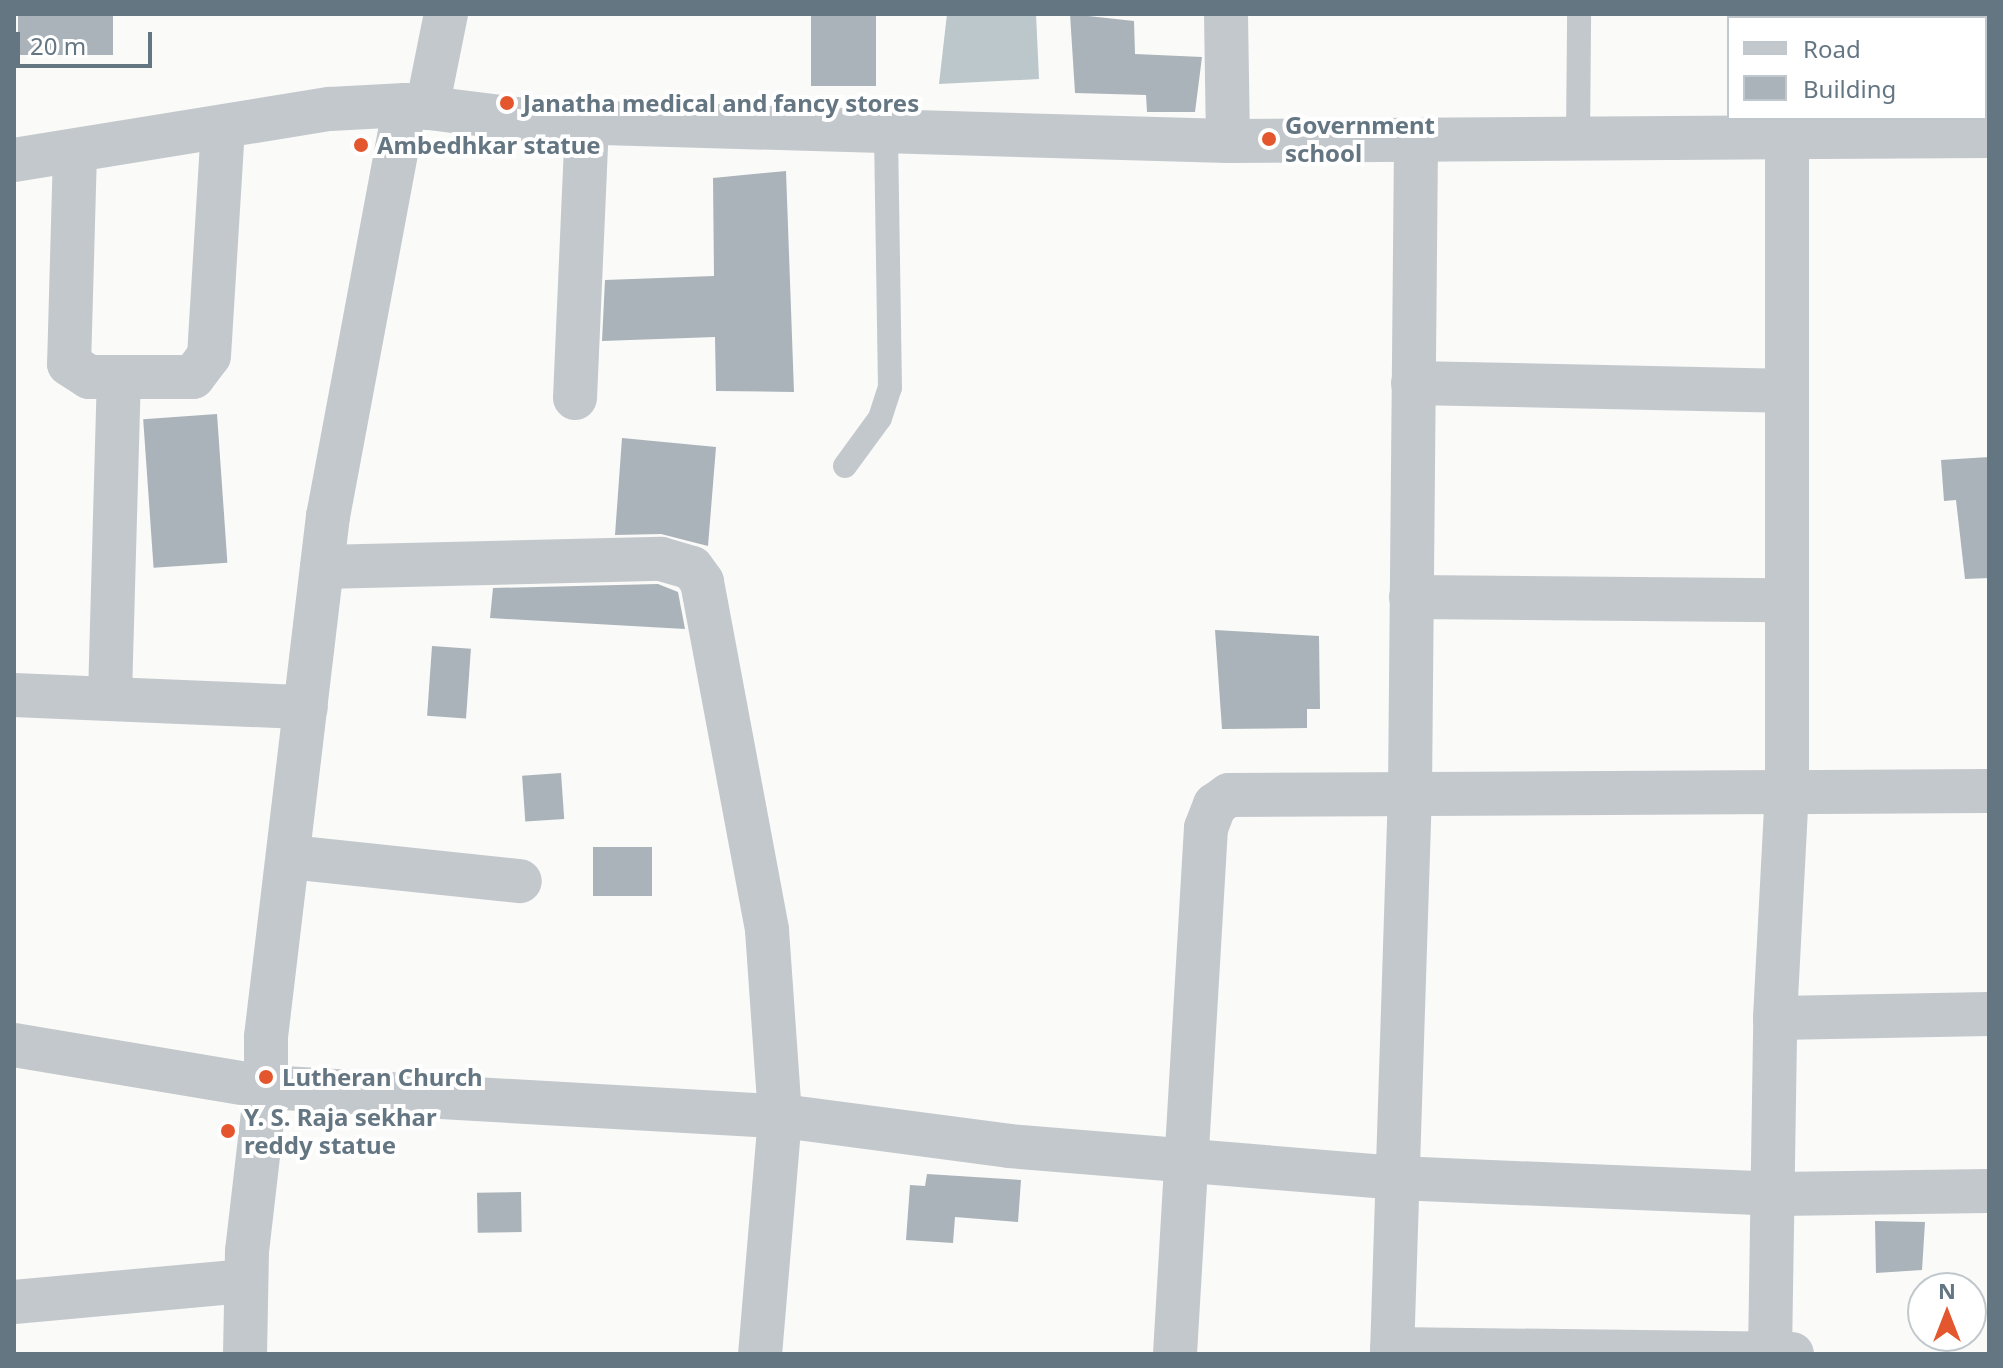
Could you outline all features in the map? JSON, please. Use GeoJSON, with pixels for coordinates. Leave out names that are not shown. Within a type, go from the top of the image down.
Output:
{"type":"FeatureCollection","features":[{"type":"Feature","properties":{"kind":"street"},"geometry":{"type":"LineString","coordinates":[[245,1354],[246,1281],[266,1087],[266,1037],[290,857],[322,567],[416,106],[446,14]]}},
{"type":"Feature","properties":{"kind":"street"},"geometry":{"type":"LineString","coordinates":[[1226,14],[1228,141]]}},
{"type":"Feature","properties":{"kind":"street"},"geometry":{"type":"LineString","coordinates":[[14,160],[330,109],[416,106],[587,122],[1228,141],[1578,140],[1787,128],[1975,130]]}},
{"type":"Feature","properties":{"kind":"street"},"geometry":{"type":"LineString","coordinates":[[575,398],[587,122]]}},
{"type":"Feature","properties":{"kind":"street"},"geometry":{"type":"LineString","coordinates":[[75,152],[69,364],[89,377],[183,379],[204,370],[223,128]]}},
{"type":"Feature","properties":{"kind":"street"},"geometry":{"type":"LineString","coordinates":[[1770,1354],[1775,1194],[1775,1018],[1787,788],[1787,128]]}},
{"type":"Feature","properties":{"kind":"street"},"geometry":{"type":"LineString","coordinates":[[1416,139],[1410,792],[1392,1352],[1792,1354]]}},
{"type":"Feature","properties":{"kind":"street"},"geometry":{"type":"LineString","coordinates":[[110,696],[119,377]]}},
{"type":"Feature","properties":{"kind":"street"},"geometry":{"type":"LineString","coordinates":[[1413,383],[1787,391]]}},
{"type":"Feature","properties":{"kind":"street"},"geometry":{"type":"LineString","coordinates":[[322,567],[661,559],[692,568],[702,582],[767,930],[780,1117],[760,1354]]}},
{"type":"Feature","properties":{"kind":"street"},"geometry":{"type":"LineString","coordinates":[[1411,597],[1787,600]]}},
{"type":"Feature","properties":{"kind":"street"},"geometry":{"type":"LineString","coordinates":[[14,695],[110,696],[306,707]]}},
{"type":"Feature","properties":{"kind":"street"},"geometry":{"type":"LineString","coordinates":[[1175,1354],[1206,828],[1215,805],[1254,791],[1787,788],[1989,791]]}},
{"type":"Feature","properties":{"kind":"street"},"geometry":{"type":"LineString","coordinates":[[290,857],[520,881]]}},
{"type":"Feature","properties":{"kind":"street"},"geometry":{"type":"LineString","coordinates":[[1775,1018],[1989,1014]]}},
{"type":"Feature","properties":{"kind":"street"},"geometry":{"type":"LineString","coordinates":[[14,1045],[266,1087],[780,1117],[1186,1160],[1397,1178],[1775,1194],[1989,1191]]}},
{"type":"Feature","properties":{"kind":"street"},"geometry":{"type":"LineString","coordinates":[[14,1302],[246,1281]]}},
{"type":"Feature","properties":{"kind":"lane"},"geometry":{"type":"LineString","coordinates":[[1578,140],[1579,14]]}},
{"type":"Feature","properties":{"kind":"lane"},"geometry":{"type":"LineString","coordinates":[[845,466],[880,418],[890,388],[886,131]]}},
{"type":"Feature","properties":{"kind":"shaded area"},"geometry":{"type":"Polygon","coordinates":[[[947,14],[1036,14],[1039,79],[939,84],[947,14]]]}},
{"type":"Feature","properties":{"kind":"building"},"geometry":{"type":"Polygon","coordinates":[[[18,14],[113,14],[113,55],[18,55],[18,14]]]}},
{"type":"Feature","properties":{"kind":"building"},"geometry":{"type":"Polygon","coordinates":[[[811,14],[876,14],[876,86],[811,86],[811,14]]]}},
{"type":"Feature","properties":{"kind":"building"},"geometry":{"type":"Polygon","coordinates":[[[1070,14],[1134,21],[1135,54],[1202,57],[1195,112],[1147,112],[1146,95],[1075,93],[1070,14]]]}},
{"type":"Feature","properties":{"kind":"building"},"geometry":{"type":"Polygon","coordinates":[[[786,171],[794,392],[716,391],[715,337],[602,341],[605,280],[714,276],[713,178],[786,171]]]}},
{"type":"Feature","properties":{"kind":"building"},"geometry":{"type":"Polygon","coordinates":[[[217,414],[227,563],[154,568],[143,419],[217,414]]]}},
{"type":"Feature","properties":{"kind":"building"},"geometry":{"type":"Polygon","coordinates":[[[622,438],[716,447],[708,546],[661,534],[615,535],[622,438]]]}},
{"type":"Feature","properties":{"kind":"building"},"geometry":{"type":"Polygon","coordinates":[[[1989,457],[1989,578],[1965,579],[1956,500],[1944,501],[1941,460],[1989,457]]]}},
{"type":"Feature","properties":{"kind":"building"},"geometry":{"type":"Polygon","coordinates":[[[658,584],[678,592],[685,629],[490,618],[493,588],[658,584]]]}},
{"type":"Feature","properties":{"kind":"building"},"geometry":{"type":"Polygon","coordinates":[[[1215,630],[1319,636],[1320,709],[1307,709],[1307,728],[1222,729],[1215,630]]]}},
{"type":"Feature","properties":{"kind":"building"},"geometry":{"type":"Polygon","coordinates":[[[432,646],[471,649],[466,719],[427,716],[432,646]]]}},
{"type":"Feature","properties":{"kind":"building"},"geometry":{"type":"Polygon","coordinates":[[[561,773],[564,819],[525,822],[522,776],[561,773]]]}},
{"type":"Feature","properties":{"kind":"building"},"geometry":{"type":"Polygon","coordinates":[[[593,847],[652,847],[652,896],[593,896],[593,847]]]}},
{"type":"Feature","properties":{"kind":"building"},"geometry":{"type":"Polygon","coordinates":[[[927,1174],[1021,1180],[1018,1222],[955,1217],[953,1243],[906,1240],[910,1185],[925,1186],[927,1174]]]}},
{"type":"Feature","properties":{"kind":"building"},"geometry":{"type":"Polygon","coordinates":[[[521,1192],[522,1232],[478,1233],[477,1193],[521,1192]]]}},
{"type":"Feature","properties":{"kind":"building"},"geometry":{"type":"Polygon","coordinates":[[[1875,1221],[1925,1222],[1922,1270],[1876,1273],[1875,1221]]]}},
{"type":"Feature","properties":{"kind":"place","name":"Janatha medical and fancy stores"},"geometry":{"type":"Point","coordinates":[507,103]}},
{"type":"Feature","properties":{"kind":"place","name":"Government school"},"geometry":{"type":"Point","coordinates":[1269,139]}},
{"type":"Feature","properties":{"kind":"place","name":"Ambedhkar statue"},"geometry":{"type":"Point","coordinates":[361,145]}},
{"type":"Feature","properties":{"kind":"place","name":"Lutheran Church"},"geometry":{"type":"Point","coordinates":[266,1077]}},
{"type":"Feature","properties":{"kind":"place","name":"Y. S. Raja sekhar reddy statue"},"geometry":{"type":"Point","coordinates":[228,1131]}}]}
